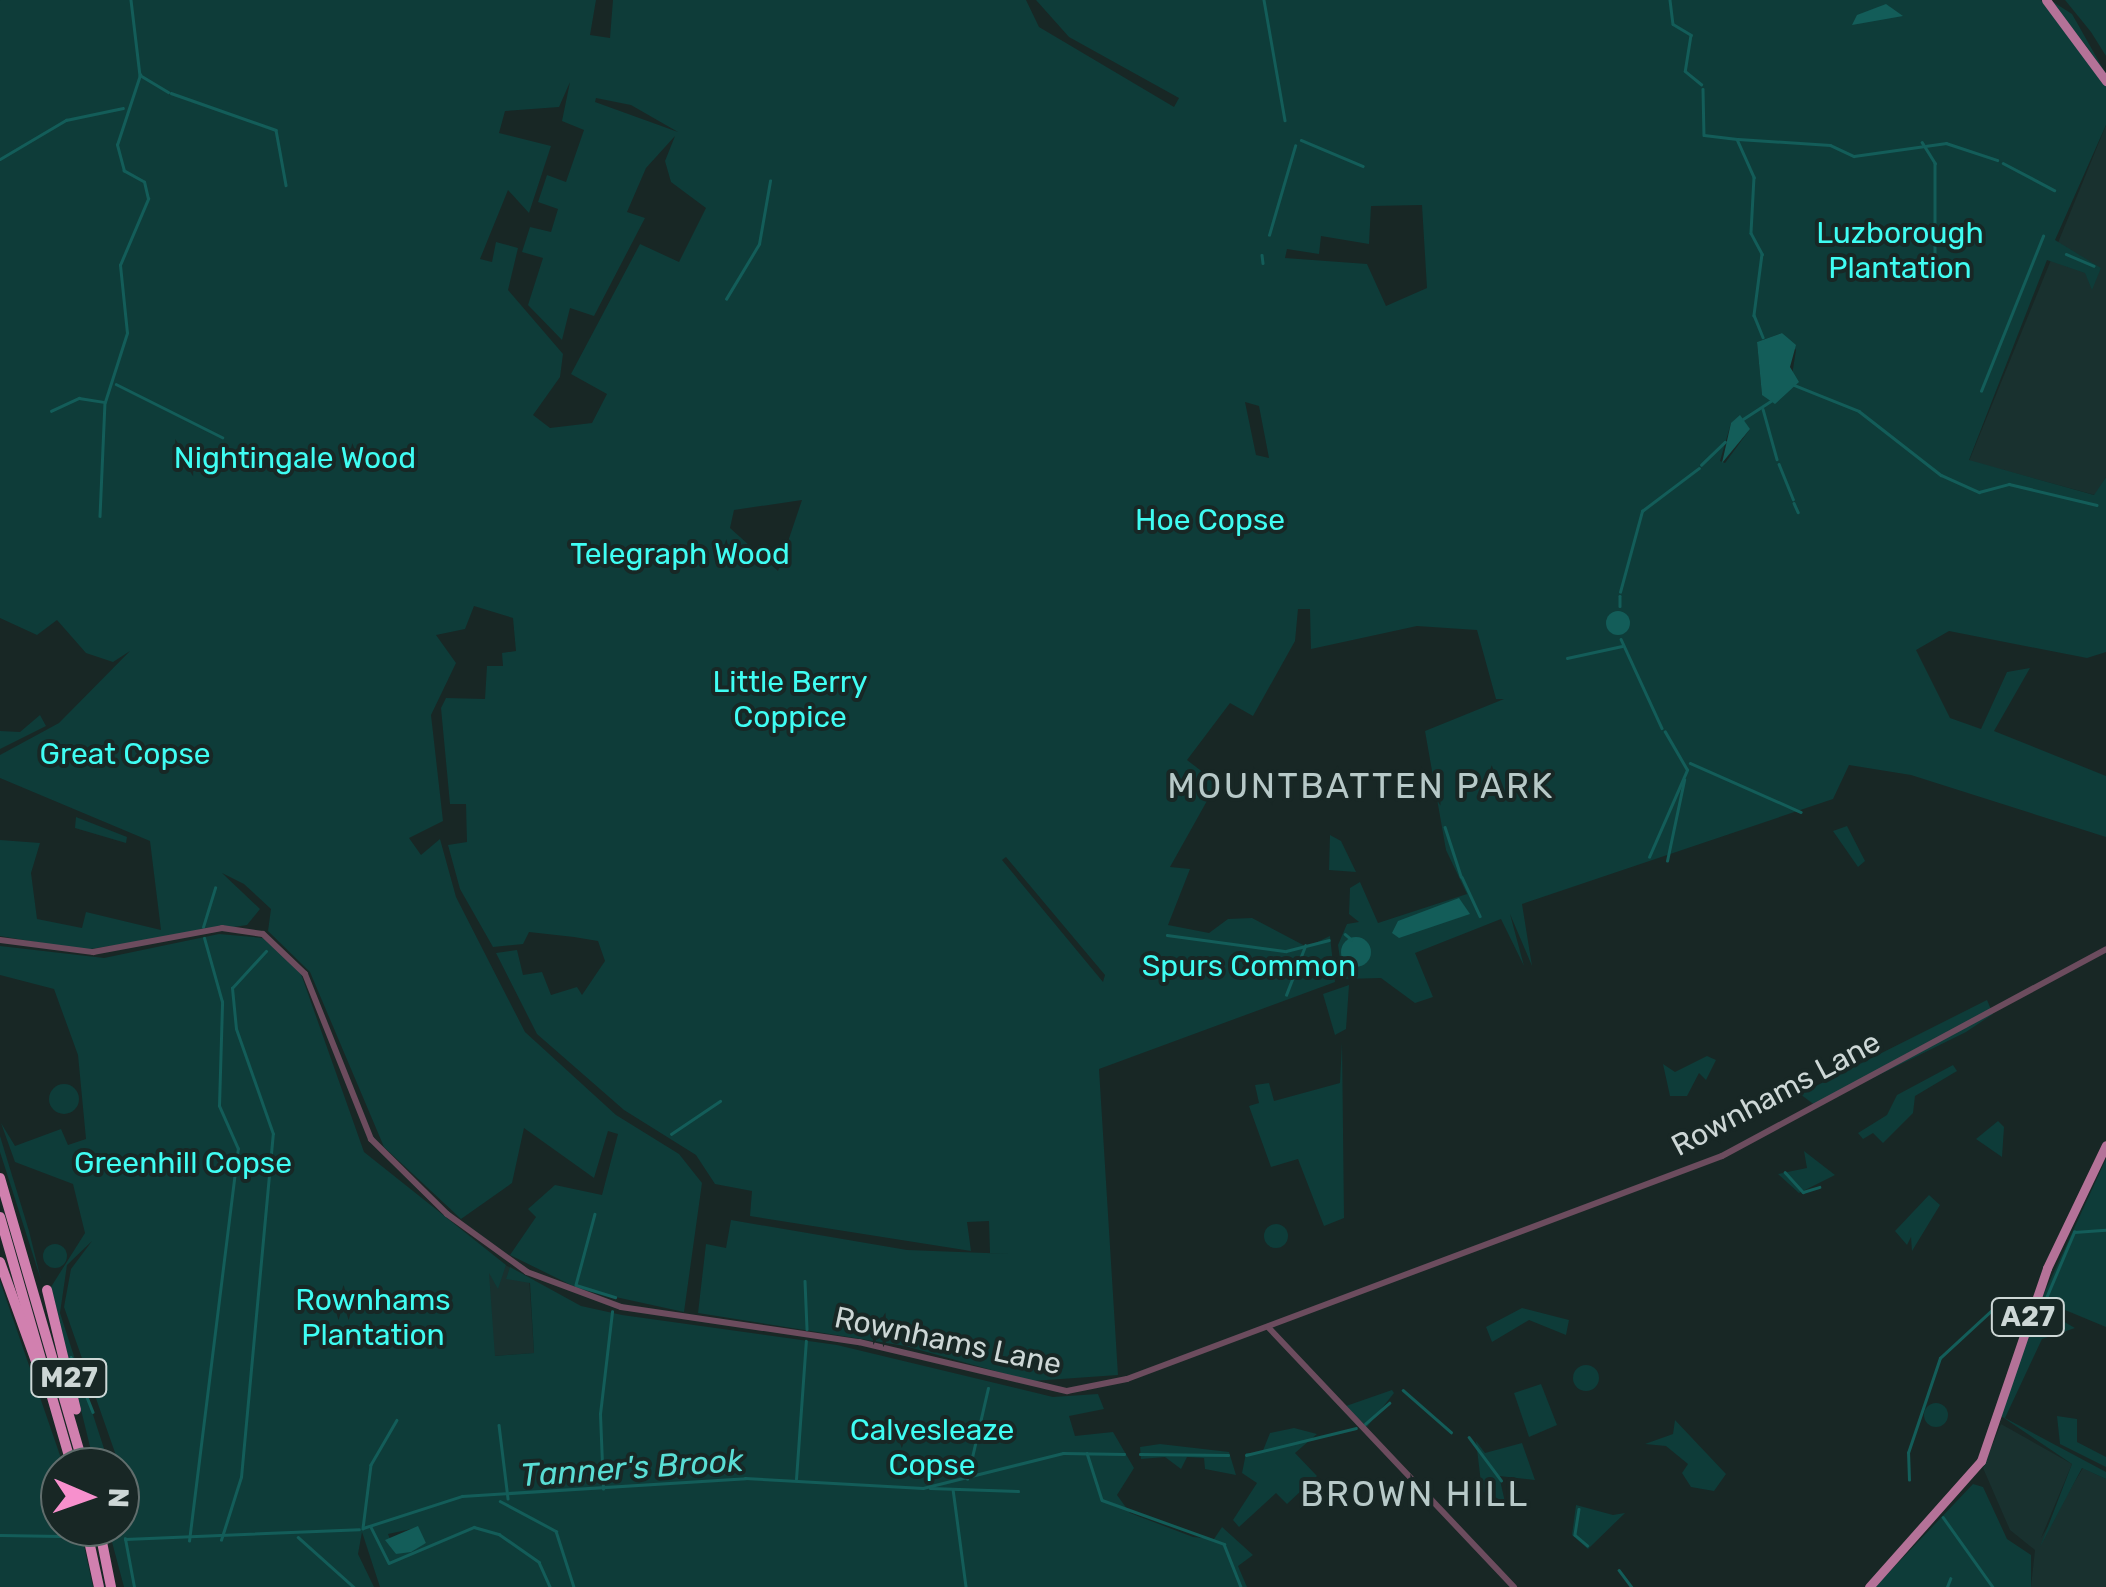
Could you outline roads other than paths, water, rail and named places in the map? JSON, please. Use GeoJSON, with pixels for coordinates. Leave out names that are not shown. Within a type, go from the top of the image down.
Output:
{"type":"FeatureCollection","features":[{"type":"Feature","properties":{"kind":"highway","name":"M27"},"geometry":{"type":"LineString","coordinates":[[0,1178],[80,1447]]}},
{"type":"Feature","properties":{"kind":"highway","name":"M27"},"geometry":{"type":"LineString","coordinates":[[0,1217],[67,1447]]}},
{"type":"Feature","properties":{"kind":"highway","name":"M27"},"geometry":{"type":"LineString","coordinates":[[0,1262],[60,1418]]}},
{"type":"Feature","properties":{"kind":"highway","name":"M27"},"geometry":{"type":"LineString","coordinates":[[47,1290],[82,1447]]}},
{"type":"Feature","properties":{"kind":"highway"},"geometry":{"type":"LineString","coordinates":[[90,1547],[99,1587]]}},
{"type":"Feature","properties":{"kind":"highway"},"geometry":{"type":"LineString","coordinates":[[103,1547],[111,1587]]}},
{"type":"Feature","properties":{"kind":"main road"},"geometry":{"type":"LineString","coordinates":[[2046,0],[2106,81]]}},
{"type":"Feature","properties":{"kind":"main road","name":"A27"},"geometry":{"type":"LineString","coordinates":[[1869,1587],[1981,1461],[2046,1268],[2106,1145]]}},
{"type":"Feature","properties":{"kind":"street","name":"Rownhams Lane"},"geometry":{"type":"LineString","coordinates":[[0,940],[93,952],[222,928],[273,938],[306,974],[376,1146],[497,1254],[590,1299],[859,1342],[1060,1390],[1101,1387],[1722,1156],[2106,949]]}},
{"type":"Feature","properties":{"kind":"street"},"geometry":{"type":"LineString","coordinates":[[1268,1327],[1514,1587]]}},
{"type":"Feature","properties":{"kind":"waterway"},"geometry":{"type":"LineString","coordinates":[[131,0],[140,75],[168,92]]}},
{"type":"Feature","properties":{"kind":"waterway"},"geometry":{"type":"LineString","coordinates":[[1264,0],[1285,120]]}},
{"type":"Feature","properties":{"kind":"waterway"},"geometry":{"type":"LineString","coordinates":[[1670,0],[1673,24],[1691,35],[1685,71],[1701,84]]}},
{"type":"Feature","properties":{"kind":"waterway"},"geometry":{"type":"LineString","coordinates":[[105,402],[127,333],[120,265],[148,199],[144,182],[124,171],[117,145],[140,75]]}},
{"type":"Feature","properties":{"kind":"waterway"},"geometry":{"type":"LineString","coordinates":[[1703,89],[1704,135],[1737,139],[1754,177],[1751,233],[1762,254],[1754,315],[1763,337]]}},
{"type":"Feature","properties":{"kind":"waterway"},"geometry":{"type":"LineString","coordinates":[[171,93],[276,130],[286,185]]}},
{"type":"Feature","properties":{"kind":"waterway"},"geometry":{"type":"LineString","coordinates":[[0,159],[66,120],[123,108]]}},
{"type":"Feature","properties":{"kind":"waterway"},"geometry":{"type":"LineString","coordinates":[[1738,139],[1830,145],[1854,156],[1946,143],[1997,160]]}},
{"type":"Feature","properties":{"kind":"waterway"},"geometry":{"type":"LineString","coordinates":[[1301,140],[1363,166]]}},
{"type":"Feature","properties":{"kind":"waterway"},"geometry":{"type":"LineString","coordinates":[[1922,142],[1935,163],[1935,260]]}},
{"type":"Feature","properties":{"kind":"waterway"},"geometry":{"type":"LineString","coordinates":[[1269,235],[1295,146]]}},
{"type":"Feature","properties":{"kind":"waterway"},"geometry":{"type":"LineString","coordinates":[[2003,163],[2054,190]]}},
{"type":"Feature","properties":{"kind":"waterway"},"geometry":{"type":"LineString","coordinates":[[726,299],[759,244],[770,181]]}},
{"type":"Feature","properties":{"kind":"waterway"},"geometry":{"type":"LineString","coordinates":[[1981,391],[2043,236]]}},
{"type":"Feature","properties":{"kind":"waterway"},"geometry":{"type":"LineString","coordinates":[[2066,254],[2094,266]]}},
{"type":"Feature","properties":{"kind":"waterway"},"geometry":{"type":"LineString","coordinates":[[1262,255],[1263,263]]}},
{"type":"Feature","properties":{"kind":"waterway"},"geometry":{"type":"LineString","coordinates":[[116,384],[222,437]]}},
{"type":"Feature","properties":{"kind":"waterway"},"geometry":{"type":"LineString","coordinates":[[1794,385],[1859,411],[1941,475],[1979,492],[2009,484],[2097,505]]}},
{"type":"Feature","properties":{"kind":"waterway"},"geometry":{"type":"LineString","coordinates":[[51,411],[79,398],[105,402],[100,516]]}},
{"type":"Feature","properties":{"kind":"waterway"},"geometry":{"type":"LineString","coordinates":[[1743,419],[1771,401]]}},
{"type":"Feature","properties":{"kind":"waterway"},"geometry":{"type":"LineString","coordinates":[[1763,409],[1777,459]]}},
{"type":"Feature","properties":{"kind":"waterway"},"geometry":{"type":"LineString","coordinates":[[1701,465],[1725,442]]}},
{"type":"Feature","properties":{"kind":"waterway"},"geometry":{"type":"LineString","coordinates":[[1779,464],[1793,499]]}},
{"type":"Feature","properties":{"kind":"waterway"},"geometry":{"type":"LineString","coordinates":[[1620,592],[1642,511],[1699,468]]}},
{"type":"Feature","properties":{"kind":"waterway"},"geometry":{"type":"LineString","coordinates":[[1794,503],[1798,512]]}},
{"type":"Feature","properties":{"kind":"waterway"},"geometry":{"type":"LineString","coordinates":[[1620,596],[1620,606]]}},
{"type":"Feature","properties":{"kind":"waterway"},"geometry":{"type":"LineString","coordinates":[[1621,639],[1662,728]]}},
{"type":"Feature","properties":{"kind":"waterway"},"geometry":{"type":"LineString","coordinates":[[1567,658],[1622,646]]}},
{"type":"Feature","properties":{"kind":"waterway"},"geometry":{"type":"LineString","coordinates":[[1649,857],[1687,770],[1665,732]]}},
{"type":"Feature","properties":{"kind":"waterway"},"geometry":{"type":"LineString","coordinates":[[1690,763],[1801,812]]}},
{"type":"Feature","properties":{"kind":"waterway"},"geometry":{"type":"LineString","coordinates":[[1667,861],[1684,780]]}},
{"type":"Feature","properties":{"kind":"waterway"},"geometry":{"type":"LineString","coordinates":[[1445,827],[1461,876]]}},
{"type":"Feature","properties":{"kind":"waterway"},"geometry":{"type":"LineString","coordinates":[[1462,877],[1480,916]]}},
{"type":"Feature","properties":{"kind":"waterway"},"geometry":{"type":"LineString","coordinates":[[203,927],[215,888]]}},
{"type":"Feature","properties":{"kind":"waterway"},"geometry":{"type":"LineString","coordinates":[[1345,934],[1351,939]]}},
{"type":"Feature","properties":{"kind":"waterway"},"geometry":{"type":"LineString","coordinates":[[1167,935],[1286,951],[1329,940]]}},
{"type":"Feature","properties":{"kind":"waterway"},"geometry":{"type":"LineString","coordinates":[[189,1541],[238,1149],[219,1106],[222,1002],[204,938]]}},
{"type":"Feature","properties":{"kind":"waterway"},"geometry":{"type":"LineString","coordinates":[[1286,995],[1305,946]]}},
{"type":"Feature","properties":{"kind":"waterway"},"geometry":{"type":"LineString","coordinates":[[221,1540],[241,1477],[273,1134],[236,1029],[232,988],[266,951]]}},
{"type":"Feature","properties":{"kind":"waterway"},"geometry":{"type":"LineString","coordinates":[[671,1134],[720,1101]]}},
{"type":"Feature","properties":{"kind":"waterway"},"geometry":{"type":"LineString","coordinates":[[1785,1172],[1803,1192],[1819,1187]]}},
{"type":"Feature","properties":{"kind":"waterway"},"geometry":{"type":"LineString","coordinates":[[595,1214],[576,1285],[615,1297]]}},
{"type":"Feature","properties":{"kind":"waterway"},"geometry":{"type":"LineString","coordinates":[[2046,1298],[2074,1232],[2106,1230]]}},
{"type":"Feature","properties":{"kind":"waterway"},"geometry":{"type":"LineString","coordinates":[[805,1281],[807,1329]]}},
{"type":"Feature","properties":{"kind":"waterway"},"geometry":{"type":"LineString","coordinates":[[1909,1480],[1908,1453],[1940,1358],[1992,1310]]}},
{"type":"Feature","properties":{"kind":"waterway"},"geometry":{"type":"LineString","coordinates":[[603,1489],[600,1414],[612,1312]]}},
{"type":"Feature","properties":{"kind":"waterway"},"geometry":{"type":"LineString","coordinates":[[796,1479],[806,1341]]}},
{"type":"Feature","properties":{"kind":"waterway"},"geometry":{"type":"LineString","coordinates":[[71,1357],[93,1412]]}},
{"type":"Feature","properties":{"kind":"waterway"},"geometry":{"type":"LineString","coordinates":[[967,1479],[988,1388]]}},
{"type":"Feature","properties":{"kind":"waterway"},"geometry":{"type":"LineString","coordinates":[[1403,1390],[1451,1432]]}},
{"type":"Feature","properties":{"kind":"waterway"},"geometry":{"type":"LineString","coordinates":[[1365,1424],[1389,1403]]}},
{"type":"Feature","properties":{"kind":"waterway","name":"Tanner's Brook"},"geometry":{"type":"LineString","coordinates":[[397,1420],[371,1465],[363,1528],[462,1496],[745,1478],[923,1488],[1063,1453],[1124,1454]]}},
{"type":"Feature","properties":{"kind":"waterway"},"geometry":{"type":"LineString","coordinates":[[499,1425],[508,1498]]}},
{"type":"Feature","properties":{"kind":"waterway"},"geometry":{"type":"LineString","coordinates":[[1246,1455],[1356,1428]]}},
{"type":"Feature","properties":{"kind":"waterway"},"geometry":{"type":"LineString","coordinates":[[1469,1437],[1501,1480]]}},
{"type":"Feature","properties":{"kind":"waterway"},"geometry":{"type":"LineString","coordinates":[[1087,1453],[1102,1500],[1224,1544],[1241,1587]]}},
{"type":"Feature","properties":{"kind":"waterway"},"geometry":{"type":"LineString","coordinates":[[1140,1454],[1228,1455]]}},
{"type":"Feature","properties":{"kind":"waterway"},"geometry":{"type":"LineString","coordinates":[[930,1488],[1018,1491]]}},
{"type":"Feature","properties":{"kind":"waterway"},"geometry":{"type":"LineString","coordinates":[[953,1489],[966,1587]]}},
{"type":"Feature","properties":{"kind":"waterway"},"geometry":{"type":"LineString","coordinates":[[500,1501],[556,1531],[574,1587]]}},
{"type":"Feature","properties":{"kind":"waterway"},"geometry":{"type":"LineString","coordinates":[[1579,1509],[1575,1535],[1587,1545]]}},
{"type":"Feature","properties":{"kind":"waterway"},"geometry":{"type":"LineString","coordinates":[[1943,1517],[1993,1587]]}},
{"type":"Feature","properties":{"kind":"waterway"},"geometry":{"type":"LineString","coordinates":[[371,1527],[389,1563],[474,1527],[499,1534],[539,1562],[550,1587]]}},
{"type":"Feature","properties":{"kind":"waterway"},"geometry":{"type":"LineString","coordinates":[[134,1587],[125,1539],[359,1529]]}},
{"type":"Feature","properties":{"kind":"waterway"},"geometry":{"type":"LineString","coordinates":[[0,1535],[40,1536]]}},
{"type":"Feature","properties":{"kind":"waterway"},"geometry":{"type":"LineString","coordinates":[[298,1537],[354,1587]]}},
{"type":"Feature","properties":{"kind":"waterway"},"geometry":{"type":"LineString","coordinates":[[1619,1570],[1632,1587]]}},
{"type":"Feature","properties":{"kind":"waterway"},"geometry":{"type":"LineString","coordinates":[[1947,1587],[1950,1579]]}},
{"type":"Feature","properties":{"kind":"district","name":"MOUNTBATTEN PARK"},"geometry":{"type":"Point","coordinates":[1361,786]}},
{"type":"Feature","properties":{"kind":"district","name":"BROWN HILL"},"geometry":{"type":"Point","coordinates":[1415,1494]}},
{"type":"Feature","properties":{"kind":"park label","name":"Luzborough Plantation"},"geometry":{"type":"Point","coordinates":[1900,250]}},
{"type":"Feature","properties":{"kind":"park label","name":"Nightingale Wood"},"geometry":{"type":"Point","coordinates":[295,458]}},
{"type":"Feature","properties":{"kind":"park label","name":"Hoe Copse"},"geometry":{"type":"Point","coordinates":[1210,520]}},
{"type":"Feature","properties":{"kind":"park label","name":"Telegraph Wood"},"geometry":{"type":"Point","coordinates":[680,554]}},
{"type":"Feature","properties":{"kind":"park label","name":"Little Berry Coppice"},"geometry":{"type":"Point","coordinates":[790,699]}},
{"type":"Feature","properties":{"kind":"park label","name":"Great Copse"},"geometry":{"type":"Point","coordinates":[125,754]}},
{"type":"Feature","properties":{"kind":"park label","name":"Spurs Common"},"geometry":{"type":"Point","coordinates":[1249,966]}},
{"type":"Feature","properties":{"kind":"park label","name":"Greenhill Copse"},"geometry":{"type":"Point","coordinates":[183,1163]}},
{"type":"Feature","properties":{"kind":"park label","name":"Rownhams Plantation"},"geometry":{"type":"Point","coordinates":[373,1317]}},
{"type":"Feature","properties":{"kind":"park label","name":"Calvesleaze Copse"},"geometry":{"type":"Point","coordinates":[932,1447]}}]}
